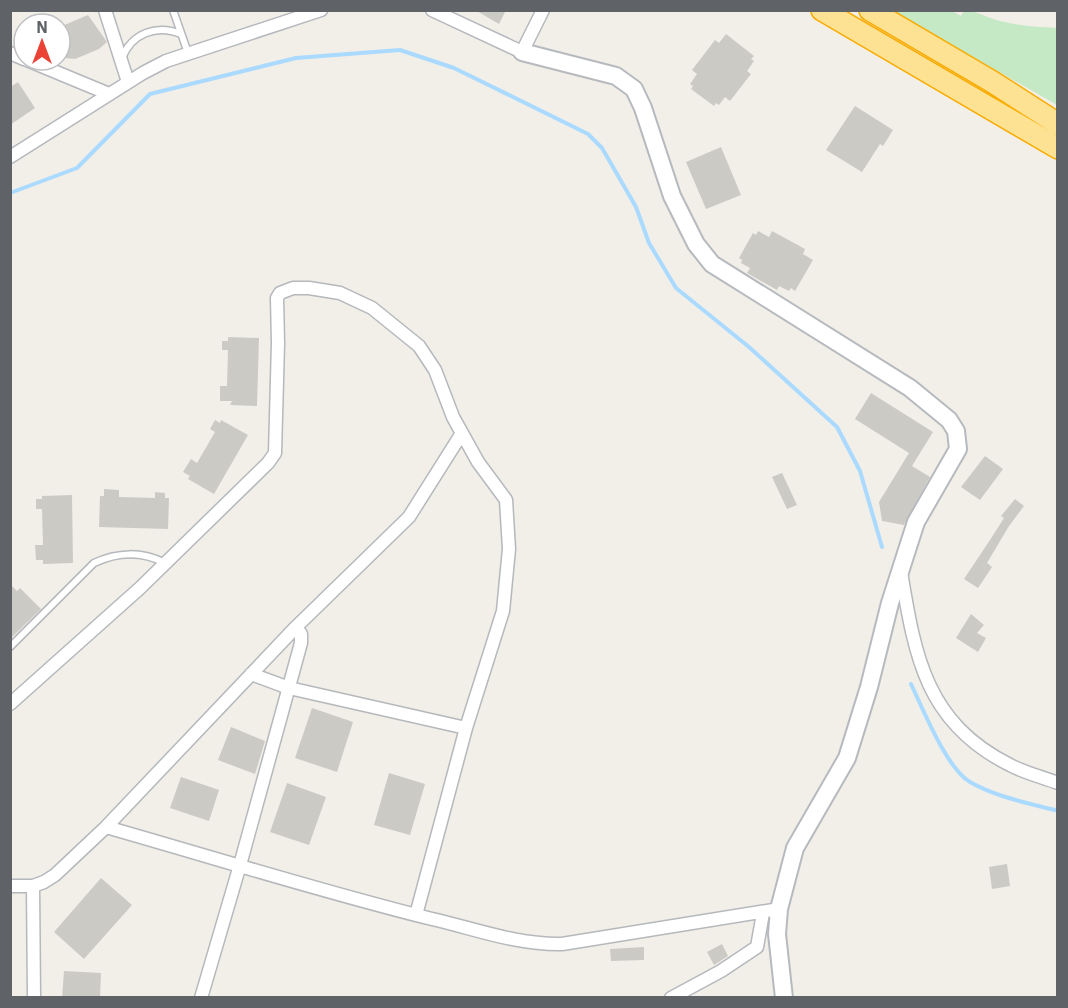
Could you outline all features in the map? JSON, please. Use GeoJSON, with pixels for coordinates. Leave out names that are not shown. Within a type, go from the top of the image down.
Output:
{"type":"FeatureCollection","features":[{"type":"Feature","properties":{"kind":"highway"},"geometry":{"type":"LineString","coordinates":[[822,10],[1058,148]]}},
{"type":"Feature","properties":{"kind":"highway"},"geometry":{"type":"LineString","coordinates":[[870,10],[991,81],[1058,124]]}},
{"type":"Feature","properties":{"kind":"street"},"geometry":{"type":"LineString","coordinates":[[105,10],[128,82]]}},
{"type":"Feature","properties":{"kind":"street"},"geometry":{"type":"LineString","coordinates":[[10,158],[128,82],[166,61],[321,10]]}},
{"type":"Feature","properties":{"kind":"street"},"geometry":{"type":"LineString","coordinates":[[432,10],[522,52],[616,76],[634,89],[643,108],[672,196],[696,244],[711,264],[910,388],[950,420],[956,431],[957,449],[916,522],[847,758],[795,848],[757,947],[721,971],[671,998]]}},
{"type":"Feature","properties":{"kind":"street"},"geometry":{"type":"LineString","coordinates":[[522,52],[543,10]]}},
{"type":"Feature","properties":{"kind":"street"},"geometry":{"type":"LineString","coordinates":[[57,72],[109,94]]}},
{"type":"Feature","properties":{"kind":"street"},"geometry":{"type":"LineString","coordinates":[[10,704],[165,563],[268,463],[275,453],[277,298],[280,293],[293,288],[340,293],[372,308],[419,346],[435,370],[453,417],[478,462],[506,500],[509,549],[503,611],[466,728],[416,915]]}},
{"type":"Feature","properties":{"kind":"street"},"geometry":{"type":"LineString","coordinates":[[10,886],[33,886],[44,882],[55,875],[106,826],[296,627],[409,517],[462,433]]}},
{"type":"Feature","properties":{"kind":"street"},"geometry":{"type":"LineString","coordinates":[[901,570],[914,644],[932,694],[953,722],[975,744],[1011,766],[1058,783]]}},
{"type":"Feature","properties":{"kind":"street"},"geometry":{"type":"LineString","coordinates":[[201,998],[289,688],[301,639],[296,627]]}},
{"type":"Feature","properties":{"kind":"street"},"geometry":{"type":"LineString","coordinates":[[251,674],[289,688],[466,728]]}},
{"type":"Feature","properties":{"kind":"street"},"geometry":{"type":"LineString","coordinates":[[106,826],[353,899],[511,940],[539,944],[562,944],[771,911]]}},
{"type":"Feature","properties":{"kind":"street"},"geometry":{"type":"LineString","coordinates":[[33,886],[34,998]]}},
{"type":"Feature","properties":{"kind":"street"},"geometry":{"type":"LineString","coordinates":[[771,911],[777,934],[784,998]]}},
{"type":"Feature","properties":{"kind":"lane"},"geometry":{"type":"LineString","coordinates":[[173,10],[188,53]]}},
{"type":"Feature","properties":{"kind":"lane"},"geometry":{"type":"LineString","coordinates":[[121,61],[132,41],[145,33],[159,29],[181,34]]}},
{"type":"Feature","properties":{"kind":"lane"},"geometry":{"type":"LineString","coordinates":[[10,647],[94,563],[111,556],[132,554],[150,556],[165,563]]}},
{"type":"Feature","properties":{"kind":"green space"},"geometry":{"type":"Polygon","coordinates":[[[893,11],[952,11],[961,16],[964,11],[969,11],[1007,23],[1057,28],[1057,105],[893,11]]]}},
{"type":"Feature","properties":{"kind":"building"},"geometry":{"type":"Polygon","coordinates":[[[475,10],[506,10],[499,24],[475,10]]]}},
{"type":"Feature","properties":{"kind":"building"},"geometry":{"type":"Polygon","coordinates":[[[88,15],[107,42],[99,49],[72,59],[72,22],[88,15]]]}},
{"type":"Feature","properties":{"kind":"building"},"geometry":{"type":"Polygon","coordinates":[[[726,34],[754,56],[751,59],[754,61],[747,71],[751,74],[730,101],[725,97],[719,105],[716,103],[714,106],[691,89],[693,86],[690,84],[697,74],[692,70],[715,40],[719,43],[726,34]]]}},
{"type":"Feature","properties":{"kind":"building"},"geometry":{"type":"Polygon","coordinates":[[[18,82],[35,108],[10,125],[10,87],[18,82]]]}},
{"type":"Feature","properties":{"kind":"building"},"geometry":{"type":"Polygon","coordinates":[[[855,106],[893,130],[883,146],[880,144],[862,172],[826,150],[855,106]]]}},
{"type":"Feature","properties":{"kind":"building"},"geometry":{"type":"Polygon","coordinates":[[[721,147],[741,195],[706,209],[686,162],[721,147]]]}},
{"type":"Feature","properties":{"kind":"building"},"geometry":{"type":"Polygon","coordinates":[[[758,231],[769,237],[772,231],[805,249],[803,254],[813,260],[795,291],[779,286],[777,290],[747,273],[750,268],[741,263],[742,260],[739,258],[753,233],[756,235],[758,231]]]}},
{"type":"Feature","properties":{"kind":"building"},"geometry":{"type":"Polygon","coordinates":[[[228,337],[259,338],[257,406],[230,405],[232,401],[220,401],[220,386],[227,386],[228,350],[222,350],[222,341],[228,341],[228,337]]]}},
{"type":"Feature","properties":{"kind":"building"},"geometry":{"type":"Polygon","coordinates":[[[871,393],[933,432],[912,466],[930,477],[904,525],[882,521],[879,502],[909,453],[855,419],[871,393]]]}},
{"type":"Feature","properties":{"kind":"building"},"geometry":{"type":"Polygon","coordinates":[[[215,420],[220,423],[221,420],[248,435],[214,494],[188,479],[190,476],[183,472],[191,459],[197,463],[215,432],[210,429],[215,420]]]}},
{"type":"Feature","properties":{"kind":"building"},"geometry":{"type":"Polygon","coordinates":[[[985,456],[1003,469],[980,500],[961,487],[985,456]]]}},
{"type":"Feature","properties":{"kind":"building"},"geometry":{"type":"Polygon","coordinates":[[[782,473],[797,505],[787,509],[772,477],[782,473]]]}},
{"type":"Feature","properties":{"kind":"building"},"geometry":{"type":"Polygon","coordinates":[[[104,489],[119,490],[119,497],[155,498],[155,492],[165,493],[165,498],[169,498],[168,529],[99,527],[100,496],[104,496],[104,489]]]}},
{"type":"Feature","properties":{"kind":"building"},"geometry":{"type":"Polygon","coordinates":[[[72,495],[73,563],[43,564],[43,560],[36,560],[35,545],[43,545],[42,509],[36,509],[36,499],[42,499],[42,496],[72,495]]]}},
{"type":"Feature","properties":{"kind":"building"},"geometry":{"type":"Polygon","coordinates":[[[1015,499],[1024,506],[987,563],[992,567],[978,588],[964,579],[1004,518],[1001,516],[1015,499]]]}},
{"type":"Feature","properties":{"kind":"building"},"geometry":{"type":"Polygon","coordinates":[[[10,584],[17,591],[20,588],[41,609],[10,639],[10,584]]]}},
{"type":"Feature","properties":{"kind":"building"},"geometry":{"type":"Polygon","coordinates":[[[971,614],[984,625],[977,633],[986,638],[978,652],[956,638],[971,614]]]}},
{"type":"Feature","properties":{"kind":"building"},"geometry":{"type":"Polygon","coordinates":[[[312,708],[353,722],[337,772],[295,758],[312,708]]]}},
{"type":"Feature","properties":{"kind":"building"},"geometry":{"type":"Polygon","coordinates":[[[231,727],[265,741],[255,774],[218,760],[231,727]]]}},
{"type":"Feature","properties":{"kind":"building"},"geometry":{"type":"Polygon","coordinates":[[[389,773],[425,784],[410,835],[374,825],[389,773]]]}},
{"type":"Feature","properties":{"kind":"building"},"geometry":{"type":"Polygon","coordinates":[[[181,777],[219,790],[209,821],[170,808],[181,777]]]}},
{"type":"Feature","properties":{"kind":"building"},"geometry":{"type":"Polygon","coordinates":[[[287,783],[326,797],[309,845],[270,832],[287,783]]]}},
{"type":"Feature","properties":{"kind":"building"},"geometry":{"type":"Polygon","coordinates":[[[1007,864],[1010,886],[992,889],[989,867],[1007,864]]]}},
{"type":"Feature","properties":{"kind":"building"},"geometry":{"type":"Polygon","coordinates":[[[101,878],[132,905],[84,959],[54,932],[101,878]]]}},
{"type":"Feature","properties":{"kind":"building"},"geometry":{"type":"Polygon","coordinates":[[[722,944],[728,956],[714,965],[707,952],[722,944]]]}},
{"type":"Feature","properties":{"kind":"building"},"geometry":{"type":"Polygon","coordinates":[[[644,947],[644,960],[611,961],[610,949],[644,947]]]}},
{"type":"Feature","properties":{"kind":"building"},"geometry":{"type":"Polygon","coordinates":[[[64,971],[101,973],[100,998],[62,998],[64,971]]]}},
{"type":"Feature","properties":{"kind":"waterway"},"geometry":{"type":"LineString","coordinates":[[10,193],[77,168],[150,94],[296,58],[400,50],[454,68],[588,134],[602,148],[636,207],[649,243],[676,288],[749,347],[837,427],[860,471],[882,547]]}},
{"type":"Feature","properties":{"kind":"waterway"},"geometry":{"type":"LineString","coordinates":[[911,684],[936,738],[961,775],[990,792],[1058,811]]}}]}
